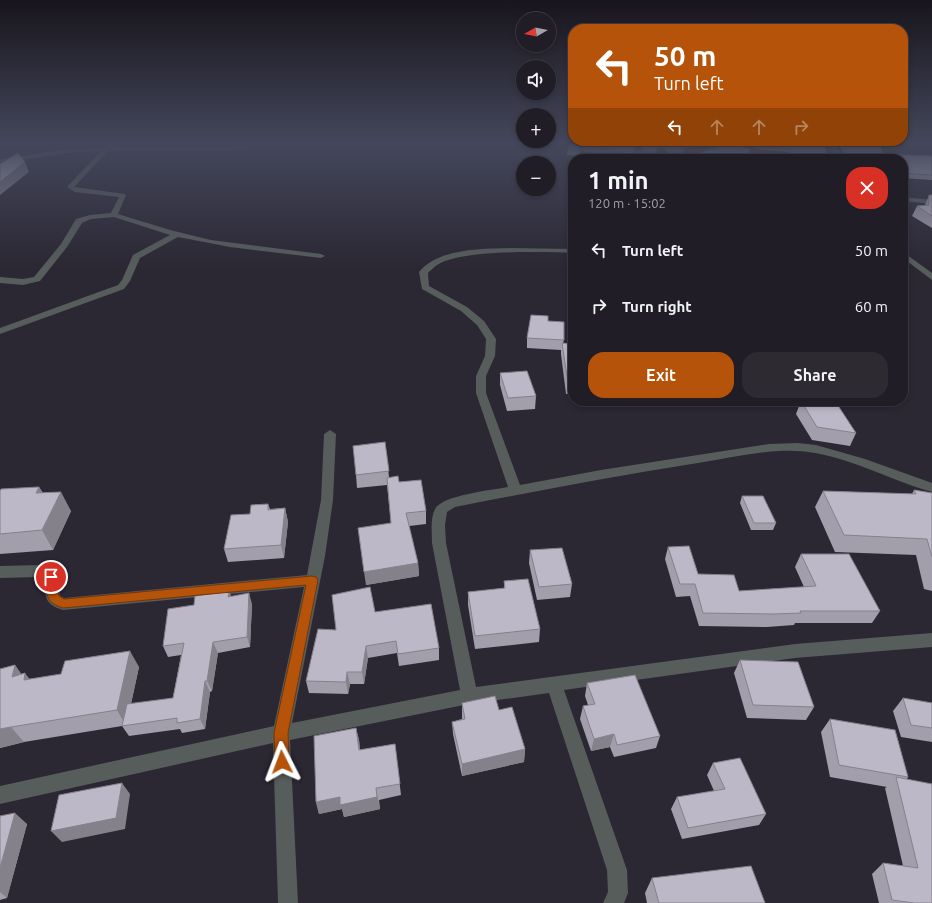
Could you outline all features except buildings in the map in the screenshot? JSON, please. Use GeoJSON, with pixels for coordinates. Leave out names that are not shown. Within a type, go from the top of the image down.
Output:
{"type":"FeatureCollection","features":[{"type":"Feature","properties":{"kind":"street"},"geometry":{"type":"LineString","coordinates":[[72,185],[70,187],[75,190],[123,195],[115,209],[114,215]]}},
{"type":"Feature","properties":{"kind":"street"},"geometry":{"type":"LineString","coordinates":[[908,200],[932,202]]}},
{"type":"Feature","properties":{"kind":"street"},"geometry":{"type":"LineString","coordinates":[[0,280],[23,282],[37,279],[64,245],[79,221],[90,217],[114,215],[176,235],[229,245],[321,256]]}},
{"type":"Feature","properties":{"kind":"street"},"geometry":{"type":"LineString","coordinates":[[0,331],[76,302],[110,292],[121,286],[126,281],[136,257],[176,235]]}},
{"type":"Feature","properties":{"kind":"street"},"geometry":{"type":"LineString","coordinates":[[516,491],[481,393],[481,376],[490,356],[491,339],[481,323],[464,309],[426,287],[422,280],[422,274],[429,264],[440,260],[491,250],[568,251]]}},
{"type":"Feature","properties":{"kind":"street"},"geometry":{"type":"LineString","coordinates":[[908,262],[932,277]]}},
{"type":"Feature","properties":{"kind":"street"},"geometry":{"type":"LineString","coordinates":[[288,903],[281,733],[327,500],[330,434]]}},
{"type":"Feature","properties":{"kind":"street"},"geometry":{"type":"LineString","coordinates":[[469,696],[439,543],[438,525],[441,510],[451,503],[601,474],[769,448],[798,447],[816,449],[861,462],[932,488]]}},
{"type":"Feature","properties":{"kind":"street"},"geometry":{"type":"LineString","coordinates":[[0,572],[42,571],[51,577],[53,599],[63,604],[312,580]]}},
{"type":"Feature","properties":{"kind":"street"},"geometry":{"type":"LineString","coordinates":[[0,796],[281,733],[469,696],[794,651],[932,640]]}},
{"type":"Feature","properties":{"kind":"street"},"geometry":{"type":"LineString","coordinates":[[554,684],[617,870],[618,893],[613,903]]}},
{"type":"Feature","properties":{"kind":"route"},"geometry":{"type":"LineString","coordinates":[[51,577],[53,599],[63,604],[312,580],[281,733],[282,762]]}}]}
